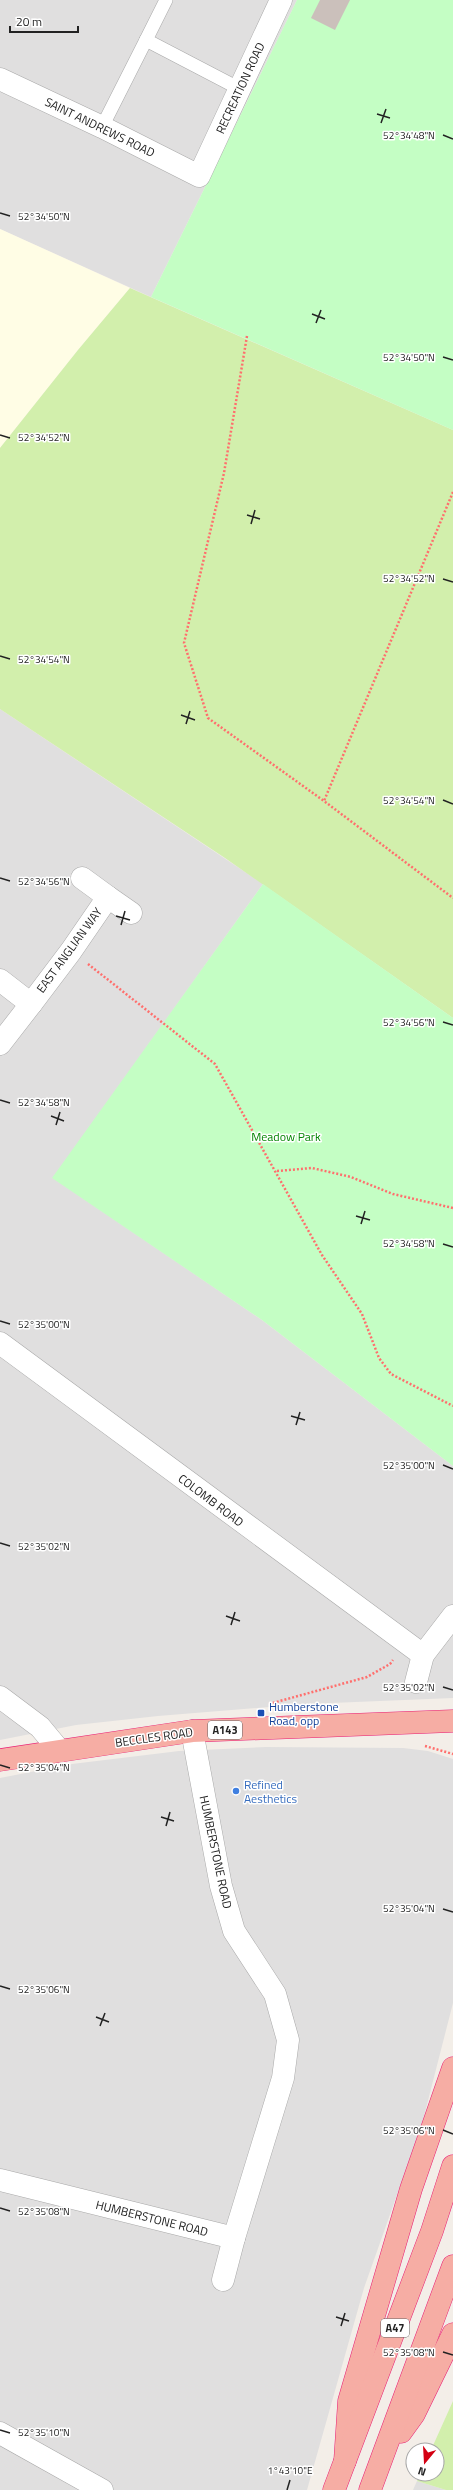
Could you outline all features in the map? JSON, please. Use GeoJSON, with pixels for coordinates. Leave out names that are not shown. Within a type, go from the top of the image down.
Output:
{"type":"FeatureCollection","features":[{"type":"Feature","properties":{"kind":"highway","name":"BECCLES ROAD"},"geometry":{"type":"LineString","coordinates":[[0,1760],[192,1731],[453,1721]]}},
{"type":"Feature","properties":{"kind":"highway","name":"A47"},"geometry":{"type":"LineString","coordinates":[[345,2461],[350,2401],[411,2189],[453,2068]]}},
{"type":"Feature","properties":{"kind":"highway","name":"A47"},"geometry":{"type":"LineString","coordinates":[[334,2490],[432,2231],[453,2166]]}},
{"type":"Feature","properties":{"kind":"highway","name":"A47"},"geometry":{"type":"LineString","coordinates":[[370,2490],[453,2266]]}},
{"type":"Feature","properties":{"kind":"highway","name":"A47"},"geometry":{"type":"LineString","coordinates":[[380,2462],[414,2414],[453,2334]]}},
{"type":"Feature","properties":{"kind":"street","name":"RECREATION ROAD"},"geometry":{"type":"LineString","coordinates":[[199,176],[282,0]]}},
{"type":"Feature","properties":{"kind":"street","name":"SAINT ANDREWS ROAD"},"geometry":{"type":"LineString","coordinates":[[0,79],[102,127],[199,176]]}},
{"type":"Feature","properties":{"kind":"street","name":"EAST ANGLIAN WAY"},"geometry":{"type":"LineString","coordinates":[[82,878],[131,913]]}},
{"type":"Feature","properties":{"kind":"street","name":"EAST ANGLIAN WAY"},"geometry":{"type":"LineString","coordinates":[[0,1044],[71,950],[108,897]]}},
{"type":"Feature","properties":{"kind":"street","name":"EAST ANGLIAN WAY"},"geometry":{"type":"LineString","coordinates":[[0,980],[31,1004]]}},
{"type":"Feature","properties":{"kind":"street","name":"COLOMB ROAD"},"geometry":{"type":"LineString","coordinates":[[0,1343],[422,1655]]}},
{"type":"Feature","properties":{"kind":"street"},"geometry":{"type":"LineString","coordinates":[[416,1682],[422,1655],[453,1616]]}},
{"type":"Feature","properties":{"kind":"street"},"geometry":{"type":"LineString","coordinates":[[0,1697],[40,1727],[60,1751]]}},
{"type":"Feature","properties":{"kind":"street","name":"HUMBERSTONE ROAD"},"geometry":{"type":"LineString","coordinates":[[192,1731],[221,1886],[234,1931],[275,1994],[288,2040],[283,2078],[234,2238],[223,2280]]}},
{"type":"Feature","properties":{"kind":"street","name":"HUMBERSTONE ROAD"},"geometry":{"type":"LineString","coordinates":[[0,2180],[234,2238]]}},
{"type":"Feature","properties":{"kind":"street"},"geometry":{"type":"LineString","coordinates":[[0,2433],[102,2490]]}},
{"type":"Feature","properties":{"kind":"lane"},"geometry":{"type":"LineString","coordinates":[[102,127],[166,0]]}},
{"type":"Feature","properties":{"kind":"lane"},"geometry":{"type":"LineString","coordinates":[[146,40],[240,89]]}},
{"type":"Feature","properties":{"kind":"path"},"geometry":{"type":"LineString","coordinates":[[247,336],[224,473],[184,643],[208,718],[324,801],[453,898]]}},
{"type":"Feature","properties":{"kind":"path"},"geometry":{"type":"LineString","coordinates":[[324,801],[453,492]]}},
{"type":"Feature","properties":{"kind":"path"},"geometry":{"type":"LineString","coordinates":[[71,950],[215,1064],[277,1170],[322,1255],[362,1314],[379,1358],[391,1374],[453,1406]]}},
{"type":"Feature","properties":{"kind":"path"},"geometry":{"type":"LineString","coordinates":[[277,1170],[312,1168],[345,1175],[394,1194],[453,1208]]}},
{"type":"Feature","properties":{"kind":"path"},"geometry":{"type":"LineString","coordinates":[[263,1706],[367,1677],[390,1664],[404,1643]]}},
{"type":"Feature","properties":{"kind":"path"},"geometry":{"type":"LineString","coordinates":[[420,1745],[453,1754]]}},
{"type":"Feature","properties":{"kind":"shaded area"},"geometry":{"type":"Polygon","coordinates":[[[0,0],[297,0],[151,297],[0,229],[0,0]]]}},
{"type":"Feature","properties":{"kind":"shaded area"},"geometry":{"type":"Polygon","coordinates":[[[0,229],[130,288],[78,350],[0,448],[0,229]]]}},
{"type":"Feature","properties":{"kind":"shaded area"},"geometry":{"type":"Polygon","coordinates":[[[0,709],[263,884],[53,1178],[262,1320],[453,1466],[453,1698],[307,1704],[158,1716],[76,1725],[0,1740],[0,709]]]}},
{"type":"Feature","properties":{"kind":"shaded area"},"geometry":{"type":"Polygon","coordinates":[[[266,1747],[403,1748],[428,1751],[453,1759],[453,2003],[422,2124],[364,2288],[307,2490],[0,2490],[0,1778],[72,1764],[179,1751],[266,1747]]]}},
{"type":"Feature","properties":{"kind":"shaded area"},"geometry":{"type":"Polygon","coordinates":[[[417,2482],[420,2482],[446,2490],[413,2490],[417,2482]]]}},
{"type":"Feature","properties":{"kind":"green space"},"geometry":{"type":"Polygon","coordinates":[[[297,0],[453,0],[453,430],[151,297],[297,0]]]}},
{"type":"Feature","properties":{"kind":"green space"},"geometry":{"type":"Polygon","coordinates":[[[130,288],[453,430],[453,1018],[225,858],[0,709],[0,448],[78,350],[130,288]]]}},
{"type":"Feature","properties":{"kind":"green space","name":"Meadow Park"},"geometry":{"type":"Polygon","coordinates":[[[263,884],[453,1018],[453,1466],[262,1320],[52,1178],[263,884]]]}},
{"type":"Feature","properties":{"kind":"green space"},"geometry":{"type":"Polygon","coordinates":[[[453,2401],[453,2490],[446,2490],[420,2482],[445,2482],[445,2442],[435,2442],[453,2401]]]}},
{"type":"Feature","properties":{"kind":"building"},"geometry":{"type":"Polygon","coordinates":[[[320,0],[350,0],[335,30],[311,18],[320,0]]]}},
{"type":"Feature","properties":{"kind":"place","name":"Humberstone Road, opp"},"geometry":{"type":"Point","coordinates":[261,1713]}},
{"type":"Feature","properties":{"kind":"place","name":"Refined Aesthetics"},"geometry":{"type":"Point","coordinates":[236,1791]}}]}
